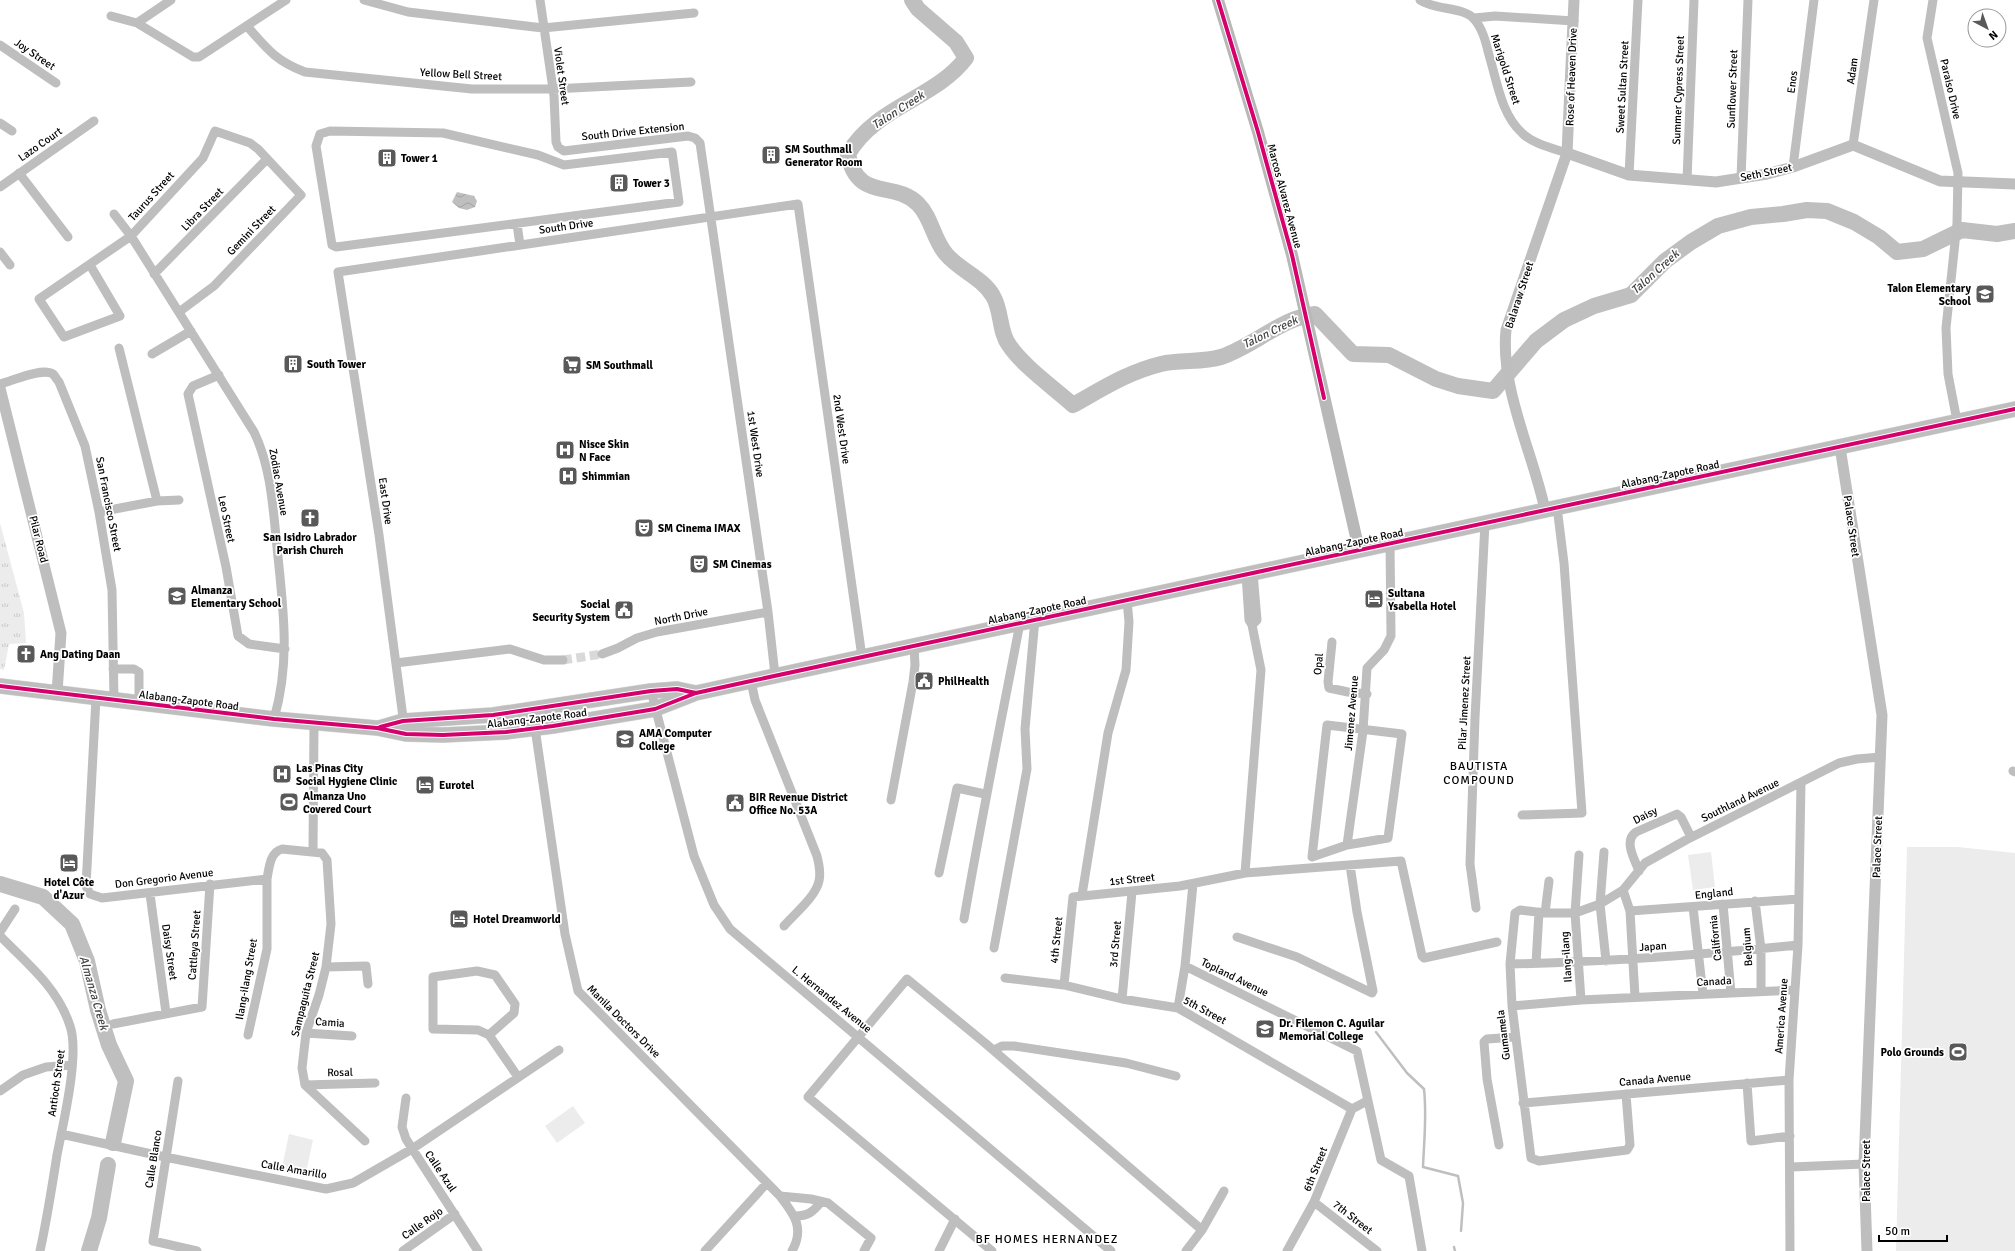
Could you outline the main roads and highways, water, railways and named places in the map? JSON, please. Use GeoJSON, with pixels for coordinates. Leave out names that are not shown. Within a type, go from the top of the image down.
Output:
{"type":"FeatureCollection","features":[{"type":"Feature","properties":{"kind":"highway","name":"Alabang-Zapote Road"},"geometry":{"type":"LineString","coordinates":[[405,727],[467,735],[535,728],[655,710],[696,693],[751,680],[2015,409]]}},
{"type":"Feature","properties":{"kind":"highway","name":"Alabang-Zapote Road"},"geometry":{"type":"LineString","coordinates":[[0,686],[314,724],[377,728],[405,727],[651,691],[677,689],[696,693]]}},
{"type":"Feature","properties":{"kind":"main road","name":"Marcos Alvarez Avenue"},"geometry":{"type":"LineString","coordinates":[[1218,0],[1260,138],[1304,307],[1358,550]]}},
{"type":"Feature","properties":{"kind":"water"},"geometry":{"type":"Polygon","coordinates":[[[457,192],[474,196],[477,201],[475,207],[467,210],[459,208],[452,202],[457,192]]]}},
{"type":"Feature","properties":{"kind":"waterway","name":"Talon Creek"},"geometry":{"type":"LineString","coordinates":[[912,0],[918,9],[956,42],[966,58],[953,72],[938,84],[889,113],[860,138],[848,154],[853,169],[859,179],[868,185],[898,193],[908,197],[918,204],[923,210],[938,242],[946,254],[957,265],[983,284],[993,296],[998,308],[1006,340],[1015,353],[1030,369],[1073,405],[1116,382],[1149,367],[1168,363],[1206,360],[1221,357],[1245,346],[1279,326],[1315,314],[1353,354],[1389,355],[1436,379],[1458,386],[1493,391],[1536,341],[1564,320],[1594,306],[1631,295],[1665,261],[1691,242],[1718,226],[1751,217],[1807,210],[1827,211],[1854,222],[1879,237],[1897,252],[1923,249],[1962,230],[1997,234],[2015,231]]}},
{"type":"Feature","properties":{"kind":"waterway","name":"Almanza Creek"},"geometry":{"type":"LineString","coordinates":[[0,884],[43,897],[72,924],[87,961],[98,1010],[109,1045],[126,1081],[113,1143]]}},
{"type":"Feature","properties":{"kind":"waterway"},"geometry":{"type":"LineString","coordinates":[[1376,1032],[1407,1073],[1424,1089],[1425,1119],[1423,1167],[1458,1176],[1463,1203],[1461,1231]]}},
{"type":"Feature","properties":{"kind":"waterway","name":"Almanza Creek"},"geometry":{"type":"LineString","coordinates":[[89,1251],[99,1218],[108,1165]]}},
{"type":"Feature","properties":{"kind":"waterway"},"geometry":{"type":"LineString","coordinates":[[1454,1247],[1455,1251]]}},
{"type":"Feature","properties":{"kind":"tunnel"},"geometry":{"type":"LineString","coordinates":[[563,660],[602,654]]}},
{"type":"Feature","properties":{"kind":"place","name":"SM Southmall Generator Room"},"geometry":{"type":"Point","coordinates":[771,155]}},
{"type":"Feature","properties":{"kind":"place","name":"Tower 1"},"geometry":{"type":"Point","coordinates":[387,158]}},
{"type":"Feature","properties":{"kind":"place","name":"Tower 3"},"geometry":{"type":"Point","coordinates":[619,183]}},
{"type":"Feature","properties":{"kind":"place","name":"Talon Elementary School"},"geometry":{"type":"Point","coordinates":[1985,294]}},
{"type":"Feature","properties":{"kind":"place","name":"South Tower"},"geometry":{"type":"Point","coordinates":[293,364]}},
{"type":"Feature","properties":{"kind":"place","name":"SM Southmall"},"geometry":{"type":"Point","coordinates":[572,365]}},
{"type":"Feature","properties":{"kind":"place","name":"Nisce Skin N Face"},"geometry":{"type":"Point","coordinates":[565,450]}},
{"type":"Feature","properties":{"kind":"place","name":"Shimmian"},"geometry":{"type":"Point","coordinates":[568,476]}},
{"type":"Feature","properties":{"kind":"place","name":"San Isidro Labrador Parish Church"},"geometry":{"type":"Point","coordinates":[310,518]}},
{"type":"Feature","properties":{"kind":"place","name":"SM Cinema IMAX"},"geometry":{"type":"Point","coordinates":[644,528]}},
{"type":"Feature","properties":{"kind":"place","name":"SM Cinemas"},"geometry":{"type":"Point","coordinates":[699,564]}},
{"type":"Feature","properties":{"kind":"place","name":"Almanza Elementary School"},"geometry":{"type":"Point","coordinates":[177,596]}},
{"type":"Feature","properties":{"kind":"place","name":"Sultana Ysabella Hotel"},"geometry":{"type":"Point","coordinates":[1374,599]}},
{"type":"Feature","properties":{"kind":"place","name":"Social Security System"},"geometry":{"type":"Point","coordinates":[624,610]}},
{"type":"Feature","properties":{"kind":"place","name":"Ang Dating Daan"},"geometry":{"type":"Point","coordinates":[26,654]}},
{"type":"Feature","properties":{"kind":"place","name":"PhilHealth"},"geometry":{"type":"Point","coordinates":[924,681]}},
{"type":"Feature","properties":{"kind":"place","name":"AMA Computer College"},"geometry":{"type":"Point","coordinates":[625,739]}},
{"type":"Feature","properties":{"kind":"place","name":"Las Pinas City Social Hygiene Clinic"},"geometry":{"type":"Point","coordinates":[282,774]}},
{"type":"Feature","properties":{"kind":"place","name":"Eurotel"},"geometry":{"type":"Point","coordinates":[425,785]}},
{"type":"Feature","properties":{"kind":"place","name":"Almanza Uno Covered Court"},"geometry":{"type":"Point","coordinates":[289,802]}},
{"type":"Feature","properties":{"kind":"place","name":"BIR Revenue District Office No. 53A"},"geometry":{"type":"Point","coordinates":[735,803]}},
{"type":"Feature","properties":{"kind":"place","name":"Hotel Côte d'Azur"},"geometry":{"type":"Point","coordinates":[69,863]}},
{"type":"Feature","properties":{"kind":"place","name":"Hotel Dreamworld"},"geometry":{"type":"Point","coordinates":[459,919]}},
{"type":"Feature","properties":{"kind":"place","name":"Dr. Filemon C. Aguilar Memorial College"},"geometry":{"type":"Point","coordinates":[1265,1029]}},
{"type":"Feature","properties":{"kind":"place","name":"Polo Grounds"},"geometry":{"type":"Point","coordinates":[1958,1052]}},
{"type":"Feature","properties":{"kind":"district","name":"BAUTISTA COMPOUND"},"geometry":{"type":"Point","coordinates":[1479,773]}},
{"type":"Feature","properties":{"kind":"district","name":"BF HOMES HERNANDEZ"},"geometry":{"type":"Point","coordinates":[1047,1239]}}]}
